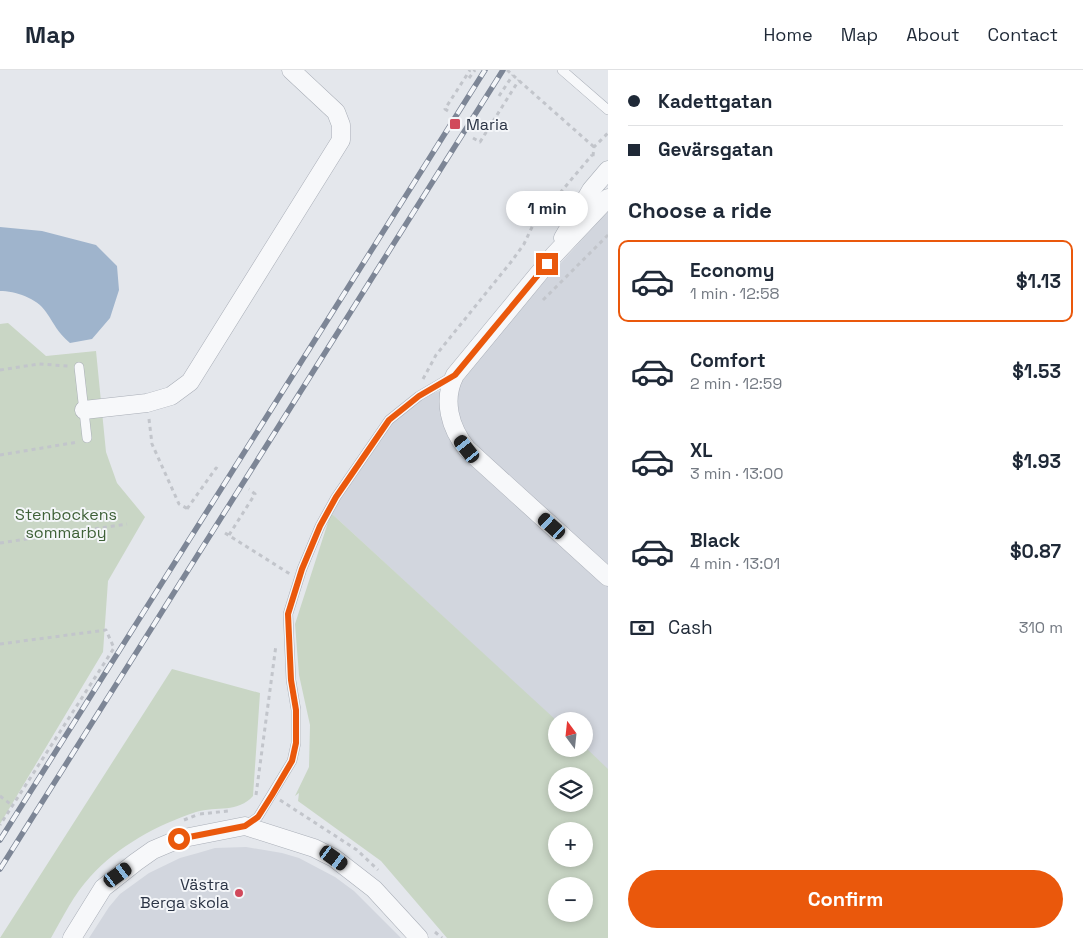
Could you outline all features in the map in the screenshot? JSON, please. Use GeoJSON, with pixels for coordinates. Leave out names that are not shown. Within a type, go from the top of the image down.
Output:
{"type":"FeatureCollection","features":[{"type":"Feature","properties":{"kind":"street"},"geometry":{"type":"LineString","coordinates":[[84,410],[147,403],[170,396],[190,382],[341,140],[341,125],[336,112],[291,70]]}},
{"type":"Feature","properties":{"kind":"street"},"geometry":{"type":"LineString","coordinates":[[554,255],[573,217],[591,190],[608,170]]}},
{"type":"Feature","properties":{"kind":"street"},"geometry":{"type":"LineString","coordinates":[[608,198],[554,255],[455,375],[450,386],[449,406],[453,426],[460,441],[608,577]]}},
{"type":"Feature","properties":{"kind":"street"},"geometry":{"type":"LineString","coordinates":[[72,938],[103,888],[153,850],[179,839],[245,826],[298,842],[334,858],[374,890],[419,938]]}},
{"type":"Feature","properties":{"kind":"lane"},"geometry":{"type":"LineString","coordinates":[[562,70],[608,110]]}},
{"type":"Feature","properties":{"kind":"lane"},"geometry":{"type":"LineString","coordinates":[[79,367],[87,438]]}},
{"type":"Feature","properties":{"kind":"lane"},"geometry":{"type":"LineString","coordinates":[[245,826],[258,817],[292,761],[296,743],[296,710],[291,680],[288,614],[302,569],[320,526],[336,497],[389,420],[419,396],[455,375]]}},
{"type":"Feature","properties":{"kind":"path"},"geometry":{"type":"LineString","coordinates":[[448,111],[445,109],[470,70]]}},
{"type":"Feature","properties":{"kind":"path"},"geometry":{"type":"LineString","coordinates":[[470,78],[475,70]]}},
{"type":"Feature","properties":{"kind":"path"},"geometry":{"type":"LineString","coordinates":[[507,70],[594,147],[608,133]]}},
{"type":"Feature","properties":{"kind":"path"},"geometry":{"type":"LineString","coordinates":[[499,96],[513,75]]}},
{"type":"Feature","properties":{"kind":"path"},"geometry":{"type":"LineString","coordinates":[[473,138],[480,142],[519,80]]}},
{"type":"Feature","properties":{"kind":"path"},"geometry":{"type":"LineString","coordinates":[[419,396],[420,385],[436,355],[511,262],[546,208],[592,155]]}},
{"type":"Feature","properties":{"kind":"path"},"geometry":{"type":"LineString","coordinates":[[543,300],[608,235]]}},
{"type":"Feature","properties":{"kind":"path"},"geometry":{"type":"LineString","coordinates":[[0,370],[39,364],[79,367]]}},
{"type":"Feature","properties":{"kind":"path"},"geometry":{"type":"LineString","coordinates":[[147,403],[152,444],[179,504],[188,510],[216,468],[220,471]]}},
{"type":"Feature","properties":{"kind":"path"},"geometry":{"type":"LineString","coordinates":[[0,455],[74,444],[87,438]]}},
{"type":"Feature","properties":{"kind":"path"},"geometry":{"type":"LineString","coordinates":[[229,535],[256,494],[248,489]]}},
{"type":"Feature","properties":{"kind":"path"},"geometry":{"type":"LineString","coordinates":[[0,543],[127,524]]}},
{"type":"Feature","properties":{"kind":"path"},"geometry":{"type":"LineString","coordinates":[[225,533],[292,575]]}},
{"type":"Feature","properties":{"kind":"path"},"geometry":{"type":"LineString","coordinates":[[0,644],[106,630],[114,648],[0,825]]}},
{"type":"Feature","properties":{"kind":"path"},"geometry":{"type":"LineString","coordinates":[[256,798],[261,791]]}},
{"type":"Feature","properties":{"kind":"path"},"geometry":{"type":"LineString","coordinates":[[0,796],[13,806]]}},
{"type":"Feature","properties":{"kind":"path"},"geometry":{"type":"LineString","coordinates":[[203,833],[199,814],[232,811]]}},
{"type":"Feature","properties":{"kind":"shaded area"},"geometry":{"type":"Polygon","coordinates":[[[608,211],[608,771],[593,757],[593,712],[548,712],[548,714],[331,513],[392,423],[408,408],[429,395],[447,388],[608,211]]]}},
{"type":"Feature","properties":{"kind":"shaded area","name":"Västra Berga skola"},"geometry":{"type":"Polygon","coordinates":[[[246,847],[299,858],[335,877],[354,891],[401,938],[89,938],[109,907],[120,894],[149,873],[180,858],[215,848],[246,847]]]}},
{"type":"Feature","properties":{"kind":"green space","name":"Stenbockens sommarby"},"geometry":{"type":"Polygon","coordinates":[[[8,323],[46,356],[96,351],[106,452],[117,483],[145,517],[108,581],[103,652],[0,824],[0,324],[8,323]]]}},
{"type":"Feature","properties":{"kind":"green space"},"geometry":{"type":"Polygon","coordinates":[[[331,513],[548,713],[548,758],[592,758],[593,755],[608,769],[608,938],[447,938],[381,861],[298,801],[299,793],[295,796],[309,767],[310,725],[299,675],[295,624],[331,513]]]}},
{"type":"Feature","properties":{"kind":"green space"},"geometry":{"type":"Polygon","coordinates":[[[172,669],[260,693],[253,796],[241,805],[204,810],[181,817],[153,830],[126,846],[101,866],[84,884],[51,938],[0,938],[172,669]]]}},
{"type":"Feature","properties":{"kind":"water"},"geometry":{"type":"Polygon","coordinates":[[[0,227],[42,231],[96,245],[117,266],[119,290],[110,318],[92,339],[70,343],[37,303],[19,294],[0,291],[0,227]]]}},
{"type":"Feature","properties":{"kind":"railway"},"geometry":{"type":"LineString","coordinates":[[0,840],[485,70]]}},
{"type":"Feature","properties":{"kind":"railway"},"geometry":{"type":"LineString","coordinates":[[0,869],[503,70]]}},
{"type":"Feature","properties":{"kind":"place","name":"Maria"},"geometry":{"type":"Point","coordinates":[455,124]}},
{"type":"Feature","properties":{"kind":"place","name":"Västra Berga skola"},"geometry":{"type":"Point","coordinates":[239,893]}},
{"type":"Feature","properties":{"kind":"route"},"geometry":{"type":"LineString","coordinates":[[179,839],[245,826],[258,817],[292,761],[296,743],[296,710],[291,680],[288,614],[302,569],[320,526],[336,497],[389,420],[419,396],[455,375],[547,264]]}}]}
